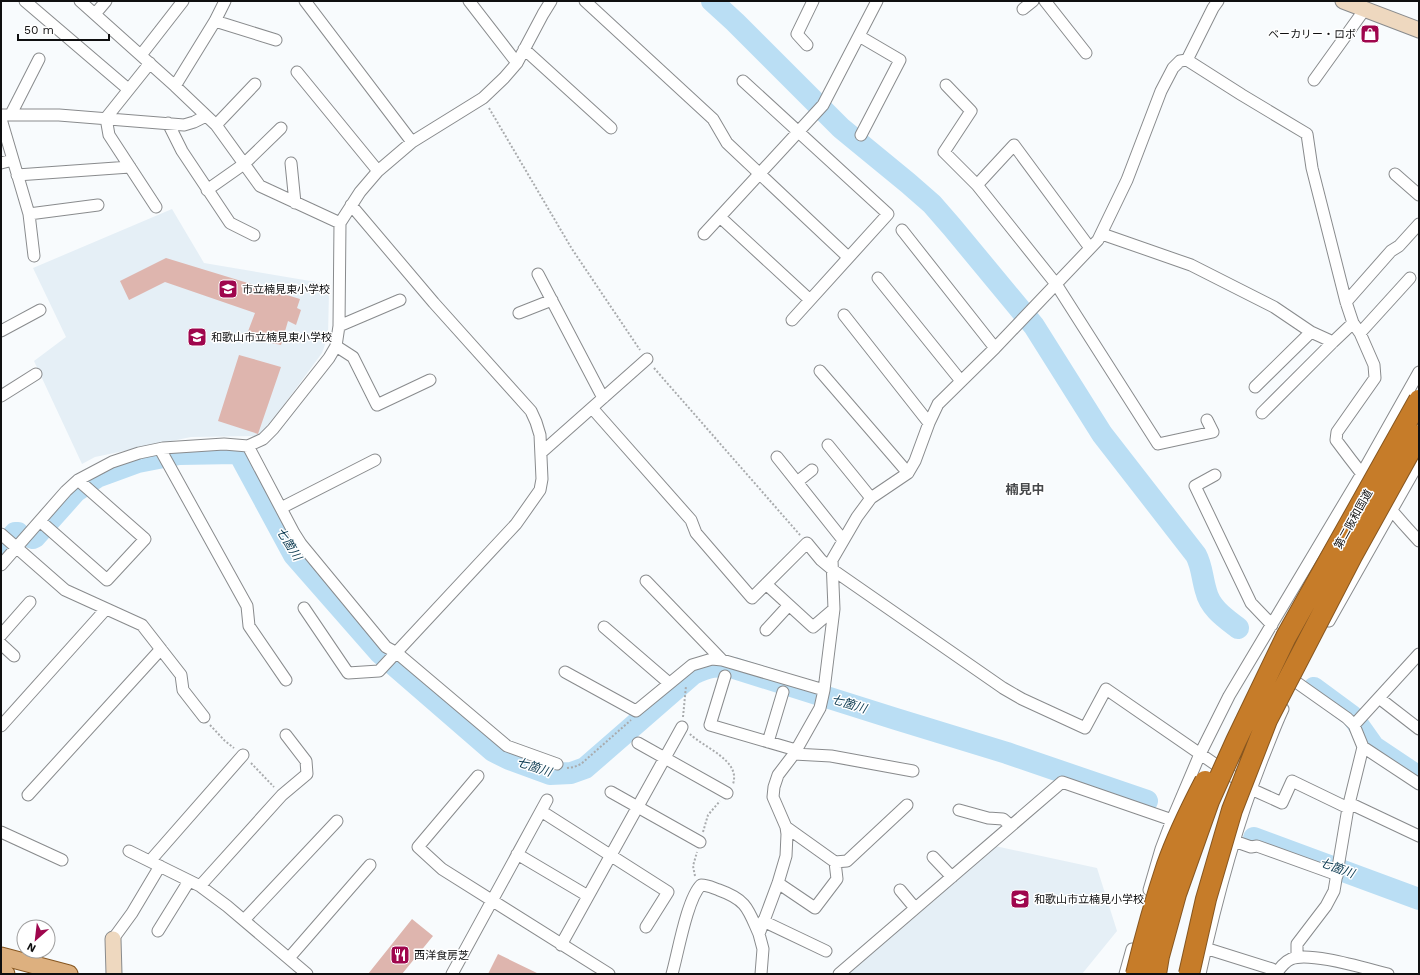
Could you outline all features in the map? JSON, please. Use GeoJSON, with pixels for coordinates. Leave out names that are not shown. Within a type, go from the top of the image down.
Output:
{"type":"FeatureCollection","features":[{"type":"Feature","properties":{"kind":"highway","name":"第二阪和国道"},"geometry":{"type":"LineString","coordinates":[[1279,631],[1419,400]]}},
{"type":"Feature","properties":{"kind":"highway","name":"第二阪和国道"},"geometry":{"type":"LineString","coordinates":[[1352,556],[1419,435]]}},
{"type":"Feature","properties":{"kind":"highway"},"geometry":{"type":"LineString","coordinates":[[1166,974],[1199,861],[1219,806],[1245,746],[1303,634],[1352,556]]}},
{"type":"Feature","properties":{"kind":"highway"},"geometry":{"type":"LineString","coordinates":[[1189,974],[1206,899],[1232,810],[1266,720],[1352,556]]}},
{"type":"Feature","properties":{"kind":"highway"},"geometry":{"type":"LineString","coordinates":[[1136,974],[1151,914],[1167,864],[1183,825],[1226,737],[1268,665],[1279,631]]}},
{"type":"Feature","properties":{"kind":"highway"},"geometry":{"type":"LineString","coordinates":[[1156,974],[1159,956],[1176,894],[1209,801],[1236,741],[1279,631]]}},
{"type":"Feature","properties":{"kind":"main road"},"geometry":{"type":"LineString","coordinates":[[1,956],[69,974]]}},
{"type":"Feature","properties":{"kind":"main road"},"geometry":{"type":"LineString","coordinates":[[1,973],[6,974]]}},
{"type":"Feature","properties":{"kind":"street"},"geometry":{"type":"LineString","coordinates":[[25,1],[128,90]]}},
{"type":"Feature","properties":{"kind":"street"},"geometry":{"type":"LineString","coordinates":[[80,1],[150,63],[216,125],[260,186],[340,223]]}},
{"type":"Feature","properties":{"kind":"street"},"geometry":{"type":"LineString","coordinates":[[95,14],[106,1]]}},
{"type":"Feature","properties":{"kind":"street"},"geometry":{"type":"LineString","coordinates":[[141,55],[183,1]]}},
{"type":"Feature","properties":{"kind":"street"},"geometry":{"type":"LineString","coordinates":[[175,86],[215,21],[225,1]]}},
{"type":"Feature","properties":{"kind":"street"},"geometry":{"type":"LineString","coordinates":[[305,1],[412,142]]}},
{"type":"Feature","properties":{"kind":"street"},"geometry":{"type":"LineString","coordinates":[[468,1],[517,63]]}},
{"type":"Feature","properties":{"kind":"street"},"geometry":{"type":"LineString","coordinates":[[1,565],[8,541],[42,522],[83,484],[112,462],[138,453],[163,454],[224,444],[248,446],[262,439],[274,429],[329,358],[336,346],[339,326],[340,223],[351,205],[378,171],[412,142],[483,98],[504,78],[517,63],[551,1]]}},
{"type":"Feature","properties":{"kind":"street"},"geometry":{"type":"LineString","coordinates":[[584,1],[713,119],[727,143],[848,257]]}},
{"type":"Feature","properties":{"kind":"street"},"geometry":{"type":"LineString","coordinates":[[704,234],[820,109],[877,1]]}},
{"type":"Feature","properties":{"kind":"street"},"geometry":{"type":"LineString","coordinates":[[1023,9],[1033,1]]}},
{"type":"Feature","properties":{"kind":"street"},"geometry":{"type":"LineString","coordinates":[[1045,1],[1086,53]]}},
{"type":"Feature","properties":{"kind":"street"},"geometry":{"type":"LineString","coordinates":[[1187,60],[1218,1]]}},
{"type":"Feature","properties":{"kind":"street"},"geometry":{"type":"LineString","coordinates":[[1343,1],[1419,30]]}},
{"type":"Feature","properties":{"kind":"street"},"geometry":{"type":"LineString","coordinates":[[807,45],[796,34],[811,2]]}},
{"type":"Feature","properties":{"kind":"street"},"geometry":{"type":"LineString","coordinates":[[1314,80],[1365,10]]}},
{"type":"Feature","properties":{"kind":"street"},"geometry":{"type":"LineString","coordinates":[[215,21],[276,40]]}},
{"type":"Feature","properties":{"kind":"street"},"geometry":{"type":"LineString","coordinates":[[859,36],[900,60],[861,135]]}},
{"type":"Feature","properties":{"kind":"street"},"geometry":{"type":"LineString","coordinates":[[524,49],[611,128]]}},
{"type":"Feature","properties":{"kind":"street"},"geometry":{"type":"LineString","coordinates":[[34,256],[29,214],[13,160],[4,116],[39,59]]}},
{"type":"Feature","properties":{"kind":"street"},"geometry":{"type":"LineString","coordinates":[[759,934],[778,883],[786,856],[786,827],[773,798],[774,787],[778,775],[795,752],[820,708],[823,695],[834,609],[832,560],[857,517],[871,498],[908,473],[915,461],[929,423],[938,404],[995,348],[1098,240],[1127,180],[1161,91],[1173,68],[1180,61],[1187,60],[1307,134],[1312,168],[1346,302],[1353,323],[1360,333],[1374,365],[1374,378],[1337,432],[1336,440],[1361,475],[1391,511],[1419,541]]}},
{"type":"Feature","properties":{"kind":"street"},"geometry":{"type":"LineString","coordinates":[[150,63],[106,118],[109,135],[156,207]]}},
{"type":"Feature","properties":{"kind":"street"},"geometry":{"type":"LineString","coordinates":[[297,72],[378,171]]}},
{"type":"Feature","properties":{"kind":"street"},"geometry":{"type":"LineString","coordinates":[[744,81],[888,214],[792,320]]}},
{"type":"Feature","properties":{"kind":"street"},"geometry":{"type":"LineString","coordinates":[[216,125],[255,84]]}},
{"type":"Feature","properties":{"kind":"street"},"geometry":{"type":"LineString","coordinates":[[946,85],[970,111],[944,152],[977,185],[1056,284],[1158,444],[1212,432],[1207,420]]}},
{"type":"Feature","properties":{"kind":"street"},"geometry":{"type":"LineString","coordinates":[[4,116],[59,115],[184,124],[194,122],[206,116]]}},
{"type":"Feature","properties":{"kind":"street"},"geometry":{"type":"LineString","coordinates":[[168,123],[182,152],[230,223],[254,236]]}},
{"type":"Feature","properties":{"kind":"street"},"geometry":{"type":"LineString","coordinates":[[207,190],[244,164],[281,128]]}},
{"type":"Feature","properties":{"kind":"street"},"geometry":{"type":"LineString","coordinates":[[977,185],[1014,145],[1090,248]]}},
{"type":"Feature","properties":{"kind":"street"},"geometry":{"type":"LineString","coordinates":[[1,163],[13,160]]}},
{"type":"Feature","properties":{"kind":"street"},"geometry":{"type":"LineString","coordinates":[[291,162],[295,203]]}},
{"type":"Feature","properties":{"kind":"street"},"geometry":{"type":"LineString","coordinates":[[18,175],[130,167]]}},
{"type":"Feature","properties":{"kind":"street"},"geometry":{"type":"LineString","coordinates":[[1395,174],[1419,195]]}},
{"type":"Feature","properties":{"kind":"street"},"geometry":{"type":"LineString","coordinates":[[29,214],[98,205]]}},
{"type":"Feature","properties":{"kind":"street"},"geometry":{"type":"LineString","coordinates":[[304,608],[348,674],[379,671],[516,524],[540,490],[542,479],[542,452],[540,435],[531,411],[434,303],[351,205]]}},
{"type":"Feature","properties":{"kind":"street"},"geometry":{"type":"LineString","coordinates":[[720,216],[810,300]]}},
{"type":"Feature","properties":{"kind":"street"},"geometry":{"type":"LineString","coordinates":[[1346,302],[1391,251],[1399,246],[1419,224]]}},
{"type":"Feature","properties":{"kind":"street"},"geometry":{"type":"LineString","coordinates":[[902,230],[995,348]]}},
{"type":"Feature","properties":{"kind":"street"},"geometry":{"type":"LineString","coordinates":[[1102,234],[1191,264],[1274,308],[1311,332],[1333,342]]}},
{"type":"Feature","properties":{"kind":"street"},"geometry":{"type":"LineString","coordinates":[[538,274],[603,398]]}},
{"type":"Feature","properties":{"kind":"street"},"geometry":{"type":"LineString","coordinates":[[878,278],[961,381]]}},
{"type":"Feature","properties":{"kind":"street"},"geometry":{"type":"LineString","coordinates":[[1360,333],[1410,278]]}},
{"type":"Feature","properties":{"kind":"street"},"geometry":{"type":"LineString","coordinates":[[339,326],[400,300]]}},
{"type":"Feature","properties":{"kind":"street"},"geometry":{"type":"LineString","coordinates":[[519,312],[552,300]]}},
{"type":"Feature","properties":{"kind":"street"},"geometry":{"type":"LineString","coordinates":[[1,332],[40,310]]}},
{"type":"Feature","properties":{"kind":"street"},"geometry":{"type":"LineString","coordinates":[[844,315],[929,423]]}},
{"type":"Feature","properties":{"kind":"street"},"geometry":{"type":"LineString","coordinates":[[1262,413],[1353,323]]}},
{"type":"Feature","properties":{"kind":"street"},"geometry":{"type":"LineString","coordinates":[[1255,387],[1311,332]]}},
{"type":"Feature","properties":{"kind":"street"},"geometry":{"type":"LineString","coordinates":[[336,346],[353,357],[377,405],[430,380]]}},
{"type":"Feature","properties":{"kind":"street"},"geometry":{"type":"LineString","coordinates":[[542,452],[647,360]]}},
{"type":"Feature","properties":{"kind":"street"},"geometry":{"type":"LineString","coordinates":[[820,371],[908,473]]}},
{"type":"Feature","properties":{"kind":"street"},"geometry":{"type":"LineString","coordinates":[[1125,974],[1161,849],[1200,754],[1229,696],[1279,631],[1361,475],[1419,372]]}},
{"type":"Feature","properties":{"kind":"street"},"geometry":{"type":"LineString","coordinates":[[1,396],[36,374]]}},
{"type":"Feature","properties":{"kind":"street"},"geometry":{"type":"LineString","coordinates":[[592,408],[691,520],[696,533],[752,598],[807,543],[821,560],[833,570],[1003,688],[1022,699],[1085,728],[1106,689],[1251,789],[1282,803],[1292,781],[1419,836]]}},
{"type":"Feature","properties":{"kind":"street"},"geometry":{"type":"LineString","coordinates":[[828,445],[871,498]]}},
{"type":"Feature","properties":{"kind":"street"},"geometry":{"type":"LineString","coordinates":[[248,446],[301,544],[386,647],[391,659],[507,746],[561,766]]}},
{"type":"Feature","properties":{"kind":"street"},"geometry":{"type":"LineString","coordinates":[[163,454],[247,606],[249,626],[286,680]]}},
{"type":"Feature","properties":{"kind":"street"},"geometry":{"type":"LineString","coordinates":[[777,457],[843,540]]}},
{"type":"Feature","properties":{"kind":"street"},"geometry":{"type":"LineString","coordinates":[[281,508],[375,460]]}},
{"type":"Feature","properties":{"kind":"street"},"geometry":{"type":"LineString","coordinates":[[1200,974],[1218,896],[1234,841],[1251,789],[1278,720],[1296,682],[1419,462]]}},
{"type":"Feature","properties":{"kind":"street"},"geometry":{"type":"LineString","coordinates":[[797,482],[812,470]]}},
{"type":"Feature","properties":{"kind":"street"},"geometry":{"type":"LineString","coordinates":[[1215,475],[1194,486],[1251,603],[1279,631]]}},
{"type":"Feature","properties":{"kind":"street"},"geometry":{"type":"LineString","coordinates":[[42,522],[107,580],[145,539],[83,484]]}},
{"type":"Feature","properties":{"kind":"street"},"geometry":{"type":"LineString","coordinates":[[8,541],[65,590],[106,610],[142,625],[181,675],[183,690],[204,717]]}},
{"type":"Feature","properties":{"kind":"street"},"geometry":{"type":"LineString","coordinates":[[646,581],[722,660]]}},
{"type":"Feature","properties":{"kind":"street"},"geometry":{"type":"LineString","coordinates":[[766,584],[813,627],[834,609]]}},
{"type":"Feature","properties":{"kind":"street"},"geometry":{"type":"LineString","coordinates":[[1,635],[30,602]]}},
{"type":"Feature","properties":{"kind":"street"},"geometry":{"type":"LineString","coordinates":[[766,630],[789,605]]}},
{"type":"Feature","properties":{"kind":"street"},"geometry":{"type":"LineString","coordinates":[[2,722],[106,610]]}},
{"type":"Feature","properties":{"kind":"street"},"geometry":{"type":"LineString","coordinates":[[604,627],[669,684]]}},
{"type":"Feature","properties":{"kind":"street"},"geometry":{"type":"LineString","coordinates":[[1,644],[14,656]]}},
{"type":"Feature","properties":{"kind":"street"},"geometry":{"type":"LineString","coordinates":[[28,795],[161,650]]}},
{"type":"Feature","properties":{"kind":"street"},"geometry":{"type":"LineString","coordinates":[[1356,722],[1419,654]]}},
{"type":"Feature","properties":{"kind":"street"},"geometry":{"type":"LineString","coordinates":[[565,672],[636,711],[692,665],[706,661],[722,660],[823,695]]}},
{"type":"Feature","properties":{"kind":"street"},"geometry":{"type":"LineString","coordinates":[[725,676],[710,725],[768,742],[795,752],[831,756],[913,771]]}},
{"type":"Feature","properties":{"kind":"street"},"geometry":{"type":"LineString","coordinates":[[1296,682],[1356,722],[1363,747],[1348,805],[1334,891],[1326,906],[1297,944],[1297,957]]}},
{"type":"Feature","properties":{"kind":"street"},"geometry":{"type":"LineString","coordinates":[[768,742],[783,692]]}},
{"type":"Feature","properties":{"kind":"street"},"geometry":{"type":"LineString","coordinates":[[1379,698],[1419,729]]}},
{"type":"Feature","properties":{"kind":"street"},"geometry":{"type":"LineString","coordinates":[[561,945],[682,727]]}},
{"type":"Feature","properties":{"kind":"street"},"geometry":{"type":"LineString","coordinates":[[200,886],[282,795],[307,774],[306,760],[286,735]]}},
{"type":"Feature","properties":{"kind":"street"},"geometry":{"type":"LineString","coordinates":[[638,743],[728,793]]}},
{"type":"Feature","properties":{"kind":"street"},"geometry":{"type":"LineString","coordinates":[[1363,747],[1419,784]]}},
{"type":"Feature","properties":{"kind":"street"},"geometry":{"type":"LineString","coordinates":[[114,974],[113,939],[132,913],[155,864],[243,755]]}},
{"type":"Feature","properties":{"kind":"street"},"geometry":{"type":"LineString","coordinates":[[478,776],[418,848],[442,869],[609,974]]}},
{"type":"Feature","properties":{"kind":"street"},"geometry":{"type":"LineString","coordinates":[[839,974],[1062,782],[1172,820]]}},
{"type":"Feature","properties":{"kind":"street"},"geometry":{"type":"LineString","coordinates":[[611,792],[700,842]]}},
{"type":"Feature","properties":{"kind":"street"},"geometry":{"type":"LineString","coordinates":[[452,974],[547,800]]}},
{"type":"Feature","properties":{"kind":"street"},"geometry":{"type":"LineString","coordinates":[[786,827],[835,862],[847,861],[907,805]]}},
{"type":"Feature","properties":{"kind":"street"},"geometry":{"type":"LineString","coordinates":[[541,810],[668,892],[646,927]]}},
{"type":"Feature","properties":{"kind":"street"},"geometry":{"type":"LineString","coordinates":[[959,810],[988,818],[1003,819],[1011,826]]}},
{"type":"Feature","properties":{"kind":"street"},"geometry":{"type":"LineString","coordinates":[[244,920],[337,821]]}},
{"type":"Feature","properties":{"kind":"street"},"geometry":{"type":"LineString","coordinates":[[1,832],[62,860]]}},
{"type":"Feature","properties":{"kind":"street"},"geometry":{"type":"LineString","coordinates":[[1234,841],[1251,847],[1258,846],[1332,873],[1338,871]]}},
{"type":"Feature","properties":{"kind":"street"},"geometry":{"type":"LineString","coordinates":[[129,851],[200,886],[244,920],[307,974]]}},
{"type":"Feature","properties":{"kind":"street"},"geometry":{"type":"LineString","coordinates":[[517,854],[588,896]]}},
{"type":"Feature","properties":{"kind":"street"},"geometry":{"type":"LineString","coordinates":[[934,857],[952,877]]}},
{"type":"Feature","properties":{"kind":"street"},"geometry":{"type":"LineString","coordinates":[[778,883],[814,908],[837,879],[835,862]]}},
{"type":"Feature","properties":{"kind":"street"},"geometry":{"type":"LineString","coordinates":[[289,958],[370,865]]}},
{"type":"Feature","properties":{"kind":"street"},"geometry":{"type":"LineString","coordinates":[[158,931],[189,881]]}},
{"type":"Feature","properties":{"kind":"street"},"geometry":{"type":"LineString","coordinates":[[672,974],[690,906],[698,888],[702,885],[707,885],[732,895],[742,901],[749,910],[759,934],[763,949],[761,974]]}},
{"type":"Feature","properties":{"kind":"street"},"geometry":{"type":"LineString","coordinates":[[900,890],[916,908]]}},
{"type":"Feature","properties":{"kind":"street"},"geometry":{"type":"LineString","coordinates":[[764,921],[826,951]]}},
{"type":"Feature","properties":{"kind":"street"},"geometry":{"type":"LineString","coordinates":[[1205,948],[1272,969],[1277,973],[1290,959],[1314,956],[1388,974]]}},
{"type":"Feature","properties":{"kind":"path"},"geometry":{"type":"LineString","coordinates":[[483,98],[572,249],[647,360],[807,543]]}},
{"type":"Feature","properties":{"kind":"path"},"geometry":{"type":"LineString","coordinates":[[561,766],[574,767],[581,764],[632,719],[636,711]]}},
{"type":"Feature","properties":{"kind":"shaded area","name":"和歌山市立楠見東小学校"},"geometry":{"type":"Polygon","coordinates":[[[172,209],[204,263],[328,284],[328,336],[322,353],[261,436],[191,437],[95,457],[82,464],[34,361],[66,337],[33,268],[172,209]]]}},
{"type":"Feature","properties":{"kind":"shaded area","name":"和歌山市立楠見小学校"},"geometry":{"type":"Polygon","coordinates":[[[995,846],[1097,868],[1117,931],[1082,974],[846,974],[995,846]]]}},
{"type":"Feature","properties":{"kind":"building"},"geometry":{"type":"Polygon","coordinates":[[[166,258],[300,299],[297,308],[301,310],[296,325],[288,321],[281,345],[267,342],[247,334],[255,313],[165,282],[129,300],[120,281],[166,258]]]}},
{"type":"Feature","properties":{"kind":"building"},"geometry":{"type":"Polygon","coordinates":[[[239,355],[281,367],[258,434],[218,421],[239,355]]]}},
{"type":"Feature","properties":{"kind":"building","name":"西洋食房芝"},"geometry":{"type":"Polygon","coordinates":[[[412,919],[433,936],[402,974],[368,974],[412,919]]]}},
{"type":"Feature","properties":{"kind":"building"},"geometry":{"type":"Polygon","coordinates":[[[498,954],[539,974],[488,974],[498,954]]]}},
{"type":"Feature","properties":{"kind":"waterway"},"geometry":{"type":"LineString","coordinates":[[712,1],[841,128],[932,204],[952,227],[1034,326],[1102,434],[1196,555],[1201,568],[1208,597],[1214,608],[1238,628]]}},
{"type":"Feature","properties":{"kind":"waterway","name":"七箇川"},"geometry":{"type":"LineString","coordinates":[[33,538],[76,491],[97,477],[138,462],[179,454],[236,453],[241,457],[294,555],[380,653],[493,751],[509,759],[550,774],[571,773],[585,768],[693,674],[704,669],[723,667],[734,668],[1007,753],[1147,801]]}},
{"type":"Feature","properties":{"kind":"waterway","name":"七箇川"},"geometry":{"type":"LineString","coordinates":[[1,549],[15,533],[18,533]]}},
{"type":"Feature","properties":{"kind":"waterway"},"geometry":{"type":"LineString","coordinates":[[1314,688],[1352,716],[1374,747],[1419,777]]}},
{"type":"Feature","properties":{"kind":"waterway","name":"七箇川"},"geometry":{"type":"LineString","coordinates":[[1254,838],[1419,899]]}},
{"type":"Feature","properties":{"kind":"place","name":"ベーカリー・ロボ"},"geometry":{"type":"Point","coordinates":[1370,34]}},
{"type":"Feature","properties":{"kind":"place","name":"市立楠見東小学校"},"geometry":{"type":"Point","coordinates":[228,289]}},
{"type":"Feature","properties":{"kind":"place","name":"和歌山市立楠見東小学校"},"geometry":{"type":"Point","coordinates":[197,337]}},
{"type":"Feature","properties":{"kind":"place","name":"和歌山市立楠見小学校"},"geometry":{"type":"Point","coordinates":[1020,899]}},
{"type":"Feature","properties":{"kind":"place","name":"西洋食房芝"},"geometry":{"type":"Point","coordinates":[400,955]}},
{"type":"Feature","properties":{"kind":"district","name":"楠見中"},"geometry":{"type":"Point","coordinates":[1025,489]}}]}
